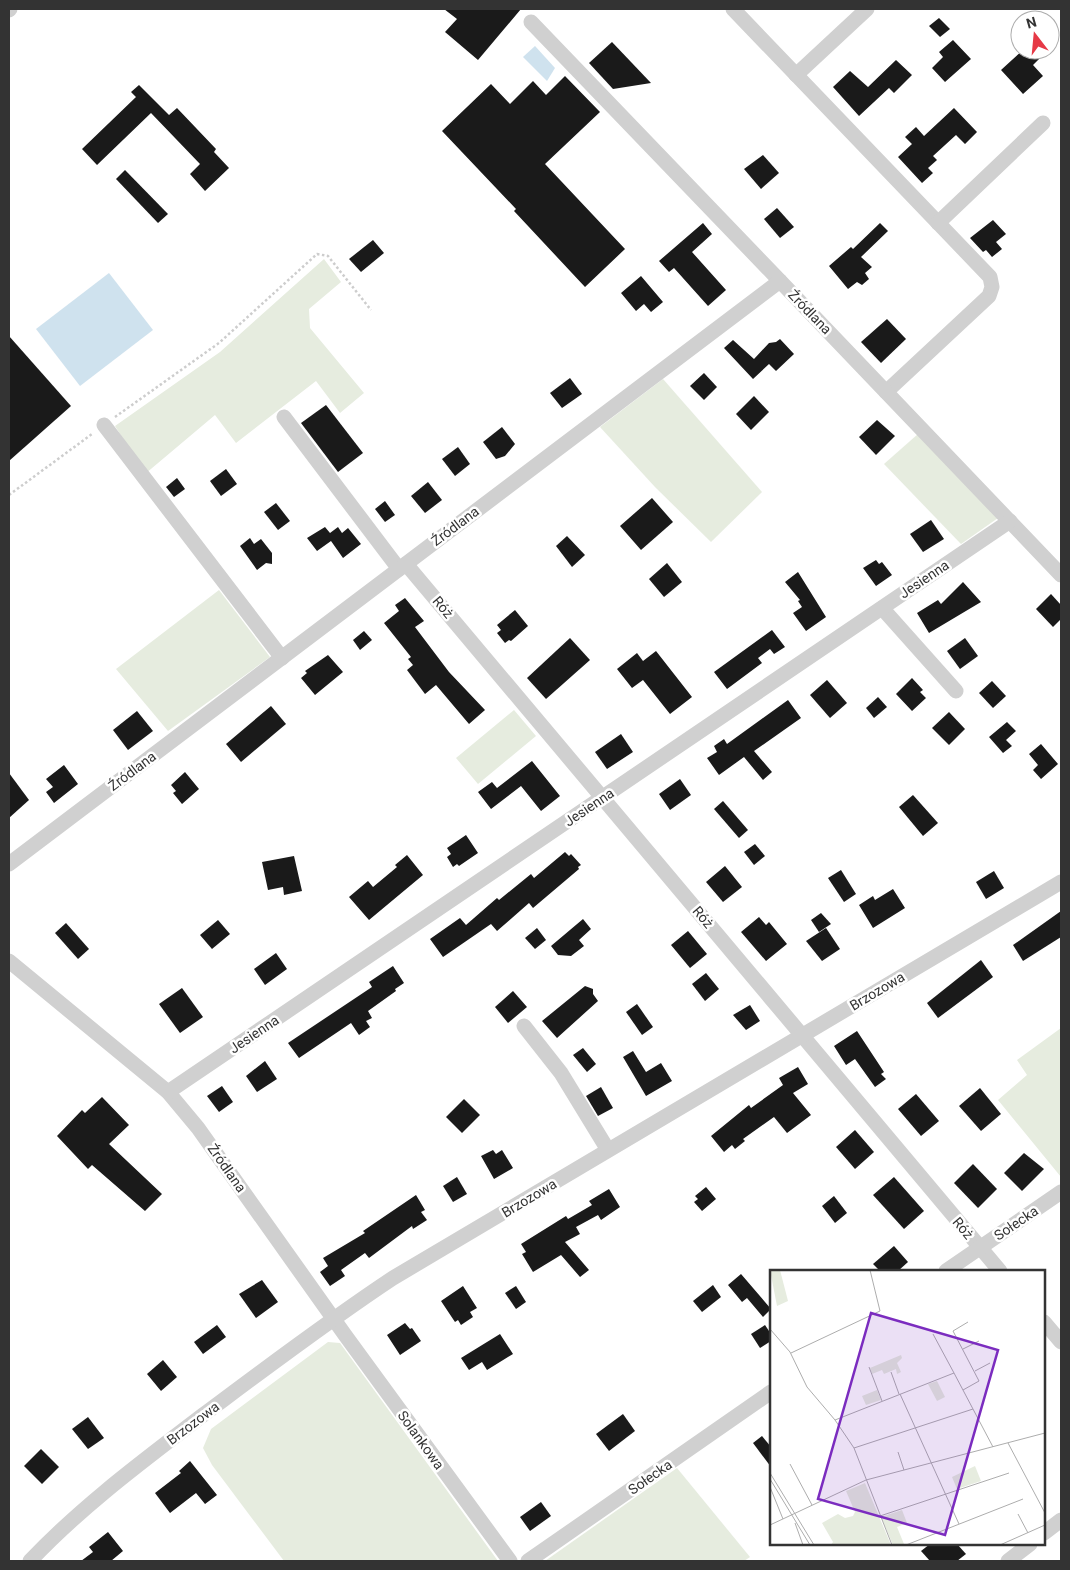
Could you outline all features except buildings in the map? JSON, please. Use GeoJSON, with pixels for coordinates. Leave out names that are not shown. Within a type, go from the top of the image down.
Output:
{"type":"FeatureCollection","features":[{"type":"Feature","properties":{"kind":"street"},"geometry":{"type":"LineString","coordinates":[[733,9],[990,277],[992,287],[989,296],[886,392]]}},
{"type":"Feature","properties":{"kind":"street"},"geometry":{"type":"LineString","coordinates":[[796,75],[868,9]]}},
{"type":"Feature","properties":{"kind":"street"},"geometry":{"type":"LineString","coordinates":[[531,22],[780,281]]}},
{"type":"Feature","properties":{"kind":"street"},"geometry":{"type":"LineString","coordinates":[[938,223],[1043,123]]}},
{"type":"Feature","properties":{"kind":"street","name":"Źródlana"},"geometry":{"type":"LineString","coordinates":[[9,864],[780,281],[1061,575]]}},
{"type":"Feature","properties":{"kind":"street","name":"Róż"},"geometry":{"type":"LineString","coordinates":[[284,417],[403,567],[803,1035],[999,1270]]}},
{"type":"Feature","properties":{"kind":"street"},"geometry":{"type":"LineString","coordinates":[[104,425],[282,658]]}},
{"type":"Feature","properties":{"kind":"street","name":"Jesienna"},"geometry":{"type":"LineString","coordinates":[[168,1092],[1010,521]]}},
{"type":"Feature","properties":{"kind":"street"},"geometry":{"type":"LineString","coordinates":[[882,608],[956,691]]}},
{"type":"Feature","properties":{"kind":"street","name":"Brzozowa"},"geometry":{"type":"LineString","coordinates":[[30,1561],[79,1512],[118,1480],[333,1318],[393,1278],[1061,882]]}},
{"type":"Feature","properties":{"kind":"street","name":"Źródlana"},"geometry":{"type":"LineString","coordinates":[[9,961],[168,1092],[198,1128],[333,1318]]}},
{"type":"Feature","properties":{"kind":"street"},"geometry":{"type":"LineString","coordinates":[[524,1026],[561,1073],[608,1150]]}},
{"type":"Feature","properties":{"kind":"street","name":"Sołecka"},"geometry":{"type":"LineString","coordinates":[[947,1270],[1061,1192]]}},
{"type":"Feature","properties":{"kind":"street","name":"Solankowa"},"geometry":{"type":"LineString","coordinates":[[333,1318],[510,1561]]}},
{"type":"Feature","properties":{"kind":"street"},"geometry":{"type":"LineString","coordinates":[[1045,1323],[1061,1342]]}},
{"type":"Feature","properties":{"kind":"street","name":"Sołecka"},"geometry":{"type":"LineString","coordinates":[[528,1561],[770,1393]]}},
{"type":"Feature","properties":{"kind":"street"},"geometry":{"type":"LineString","coordinates":[[1045,1532],[1061,1520]]}},
{"type":"Feature","properties":{"kind":"street"},"geometry":{"type":"LineString","coordinates":[[1008,1561],[1029,1545]]}},
{"type":"Feature","properties":{"kind":"path"},"geometry":{"type":"LineString","coordinates":[[9,495],[219,343],[317,254],[328,256],[371,310]]}},
{"type":"Feature","properties":{"kind":"shaded area"},"geometry":{"type":"Polygon","coordinates":[[[324,259],[341,282],[309,309],[310,328],[364,393],[340,413],[316,381],[236,443],[215,415],[145,474],[115,426],[220,352],[324,259]]]}},
{"type":"Feature","properties":{"kind":"shaded area"},"geometry":{"type":"Polygon","coordinates":[[[663,379],[762,492],[711,542],[655,487],[600,427],[663,379]]]}},
{"type":"Feature","properties":{"kind":"shaded area"},"geometry":{"type":"Polygon","coordinates":[[[918,434],[998,518],[961,544],[884,464],[918,434]]]}},
{"type":"Feature","properties":{"kind":"shaded area"},"geometry":{"type":"Polygon","coordinates":[[[219,590],[270,657],[168,731],[116,669],[219,590]]]}},
{"type":"Feature","properties":{"kind":"shaded area"},"geometry":{"type":"Polygon","coordinates":[[[514,710],[536,736],[478,784],[456,758],[514,710]]]}},
{"type":"Feature","properties":{"kind":"shaded area"},"geometry":{"type":"Polygon","coordinates":[[[1061,1028],[1061,1177],[998,1100],[1027,1075],[1017,1060],[1061,1028]]]}},
{"type":"Feature","properties":{"kind":"shaded area"},"geometry":{"type":"Polygon","coordinates":[[[328,1342],[340,1343],[498,1561],[284,1561],[212,1465],[203,1448],[211,1429],[328,1342]]]}},
{"type":"Feature","properties":{"kind":"shaded area"},"geometry":{"type":"Polygon","coordinates":[[[677,1468],[750,1557],[744,1561],[545,1561],[677,1468]]]}},
{"type":"Feature","properties":{"kind":"water"},"geometry":{"type":"Polygon","coordinates":[[[535,46],[555,68],[547,81],[523,57],[535,46]]]}},
{"type":"Feature","properties":{"kind":"water"},"geometry":{"type":"Polygon","coordinates":[[[109,273],[153,330],[80,386],[36,329],[109,273]]]}}]}
